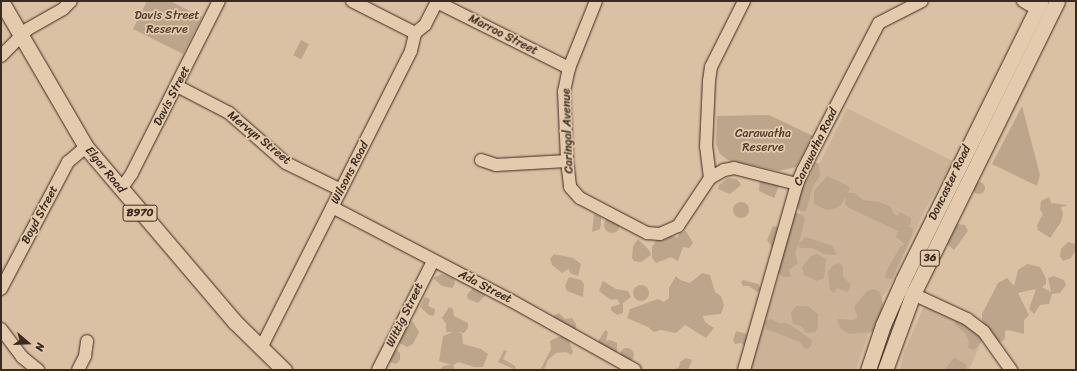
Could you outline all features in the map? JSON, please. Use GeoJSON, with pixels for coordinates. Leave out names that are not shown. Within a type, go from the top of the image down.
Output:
{"type":"FeatureCollection","features":[{"type":"Feature","properties":{"kind":"main road","name":"Doncaster Road"},"geometry":{"type":"LineString","coordinates":[[868,370],[883,324],[904,280],[1043,8],[1056,1]]}},
{"type":"Feature","properties":{"kind":"main road","name":"Elgar Road"},"geometry":{"type":"LineString","coordinates":[[1,2],[20,37],[86,146],[230,317],[284,370]]}},
{"type":"Feature","properties":{"kind":"main road","name":"Doncaster Road"},"geometry":{"type":"LineString","coordinates":[[885,370],[913,294],[1043,8]]}},
{"type":"Feature","properties":{"kind":"street"},"geometry":{"type":"LineString","coordinates":[[1,56],[28,29],[63,9],[71,1]]}},
{"type":"Feature","properties":{"kind":"street","name":"Davis Street"},"geometry":{"type":"LineString","coordinates":[[121,189],[132,173],[219,1]]}},
{"type":"Feature","properties":{"kind":"street"},"geometry":{"type":"LineString","coordinates":[[352,1],[415,33],[425,25],[437,1]]}},
{"type":"Feature","properties":{"kind":"street","name":"Marroo Street"},"geometry":{"type":"LineString","coordinates":[[437,1],[570,68]]}},
{"type":"Feature","properties":{"kind":"street","name":"Caringal Avenue"},"geometry":{"type":"LineString","coordinates":[[596,1],[570,68],[564,91],[567,161],[570,187],[580,198],[647,233],[660,234],[678,226],[710,178],[724,170]]}},
{"type":"Feature","properties":{"kind":"street"},"geometry":{"type":"LineString","coordinates":[[710,178],[706,147],[712,67],[744,1]]}},
{"type":"Feature","properties":{"kind":"street","name":"Carawatha Road"},"geometry":{"type":"LineString","coordinates":[[744,370],[797,184],[879,23],[922,1]]}},
{"type":"Feature","properties":{"kind":"street"},"geometry":{"type":"LineString","coordinates":[[1023,1],[1043,8]]}},
{"type":"Feature","properties":{"kind":"street","name":"Wilsons Road"},"geometry":{"type":"LineString","coordinates":[[261,348],[411,52],[415,33]]}},
{"type":"Feature","properties":{"kind":"street","name":"Mervyn Street"},"geometry":{"type":"LineString","coordinates":[[177,86],[229,112],[286,162],[341,190]]}},
{"type":"Feature","properties":{"kind":"street","name":"Boyd Street"},"geometry":{"type":"LineString","coordinates":[[1,290],[68,162],[86,146]]}},
{"type":"Feature","properties":{"kind":"street"},"geometry":{"type":"LineString","coordinates":[[706,147],[724,170],[734,168],[797,184]]}},
{"type":"Feature","properties":{"kind":"street"},"geometry":{"type":"LineString","coordinates":[[481,160],[496,165],[567,161]]}},
{"type":"Feature","properties":{"kind":"street","name":"Ada Street"},"geometry":{"type":"LineString","coordinates":[[332,207],[635,370]]}},
{"type":"Feature","properties":{"kind":"street","name":"Wittig Street"},"geometry":{"type":"LineString","coordinates":[[378,370],[433,261]]}},
{"type":"Feature","properties":{"kind":"street"},"geometry":{"type":"LineString","coordinates":[[913,294],[973,323],[984,332],[1011,370]]}},
{"type":"Feature","properties":{"kind":"street"},"geometry":{"type":"LineString","coordinates":[[1,329],[34,369]]}},
{"type":"Feature","properties":{"kind":"street"},"geometry":{"type":"LineString","coordinates":[[78,370],[85,356],[87,341]]}},
{"type":"Feature","properties":{"kind":"shaded area"},"geometry":{"type":"Polygon","coordinates":[[[847,108],[953,161],[925,210],[892,282],[880,301],[856,370],[749,370],[808,187],[847,108]]]}},
{"type":"Feature","properties":{"kind":"shaded area"},"geometry":{"type":"Polygon","coordinates":[[[924,306],[969,327],[982,340],[969,370],[900,370],[904,352],[924,306]]]}},
{"type":"Feature","properties":{"kind":"green space","name":"Davis Street Reserve"},"geometry":{"type":"Polygon","coordinates":[[[147,1],[170,1],[202,17],[183,54],[133,29],[147,1]]]}},
{"type":"Feature","properties":{"kind":"green space"},"geometry":{"type":"Polygon","coordinates":[[[301,40],[309,44],[301,59],[293,55],[301,40]]]}},
{"type":"Feature","properties":{"kind":"green space"},"geometry":{"type":"Polygon","coordinates":[[[1022,106],[1040,175],[1037,186],[992,164],[1022,106]]]}},
{"type":"Feature","properties":{"kind":"green space","name":"Carawatha Reserve"},"geometry":{"type":"Polygon","coordinates":[[[769,115],[813,136],[796,167],[779,171],[728,160],[720,154],[716,144],[717,116],[769,115]]]}},
{"type":"Feature","properties":{"kind":"green space"},"geometry":{"type":"Polygon","coordinates":[[[814,162],[819,164],[820,176],[813,186],[806,211],[800,211],[795,205],[809,167],[814,162]]]}},
{"type":"Feature","properties":{"kind":"green space"},"geometry":{"type":"Polygon","coordinates":[[[827,176],[847,185],[850,189],[848,193],[854,193],[863,200],[879,202],[890,206],[894,214],[898,216],[900,212],[911,218],[911,225],[908,226],[913,229],[912,235],[892,279],[885,278],[886,272],[900,247],[905,244],[896,237],[898,231],[849,208],[845,203],[846,197],[841,205],[834,209],[827,210],[814,204],[814,191],[827,176]]]}},
{"type":"Feature","properties":{"kind":"green space"},"geometry":{"type":"Polygon","coordinates":[[[728,178],[737,179],[741,185],[730,194],[718,189],[719,185],[728,178]]]}},
{"type":"Feature","properties":{"kind":"green space"},"geometry":{"type":"Polygon","coordinates":[[[760,178],[780,184],[774,198],[759,191],[760,178]]]}},
{"type":"Feature","properties":{"kind":"green space"},"geometry":{"type":"Polygon","coordinates":[[[977,182],[981,182],[985,188],[981,194],[977,194],[973,190],[973,186],[977,182]]]}},
{"type":"Feature","properties":{"kind":"green space"},"geometry":{"type":"Polygon","coordinates":[[[1049,197],[1051,203],[1068,205],[1061,207],[1063,214],[1061,222],[1050,238],[1038,230],[1037,225],[1043,214],[1040,210],[1041,201],[1049,197]]]}},
{"type":"Feature","properties":{"kind":"green space"},"geometry":{"type":"Polygon","coordinates":[[[738,202],[744,202],[749,207],[747,216],[744,218],[738,218],[733,213],[733,207],[738,202]]]}},
{"type":"Feature","properties":{"kind":"green space"},"geometry":{"type":"Polygon","coordinates":[[[794,212],[802,215],[805,219],[799,243],[806,237],[833,246],[836,255],[824,254],[812,248],[800,248],[798,244],[795,253],[798,263],[789,270],[791,277],[784,277],[777,273],[794,212]]]}},
{"type":"Feature","properties":{"kind":"green space"},"geometry":{"type":"Polygon","coordinates":[[[594,214],[601,217],[601,225],[600,229],[592,232],[594,214]]]}},
{"type":"Feature","properties":{"kind":"green space"},"geometry":{"type":"Polygon","coordinates":[[[612,217],[619,222],[620,225],[615,232],[612,233],[605,228],[604,225],[609,218],[612,217]]]}},
{"type":"Feature","properties":{"kind":"green space"},"geometry":{"type":"Polygon","coordinates":[[[956,224],[965,225],[968,231],[954,250],[947,244],[947,232],[956,224]]]}},
{"type":"Feature","properties":{"kind":"green space"},"geometry":{"type":"Polygon","coordinates":[[[773,226],[778,227],[781,231],[777,245],[772,247],[767,240],[773,226]]]}},
{"type":"Feature","properties":{"kind":"green space"},"geometry":{"type":"Polygon","coordinates":[[[686,231],[693,243],[689,248],[683,247],[678,261],[671,257],[656,263],[652,258],[652,247],[657,239],[670,235],[677,238],[680,233],[686,231]]]}},
{"type":"Feature","properties":{"kind":"green space"},"geometry":{"type":"Polygon","coordinates":[[[638,239],[649,250],[651,255],[641,262],[634,261],[632,258],[633,246],[638,239]]]}},
{"type":"Feature","properties":{"kind":"green space"},"geometry":{"type":"Polygon","coordinates":[[[1068,242],[1076,244],[1076,250],[1071,258],[1063,261],[1060,256],[1061,249],[1068,242]]]}},
{"type":"Feature","properties":{"kind":"green space"},"geometry":{"type":"Polygon","coordinates":[[[554,254],[573,258],[581,264],[578,276],[570,273],[569,269],[562,273],[552,265],[550,259],[554,254]]]}},
{"type":"Feature","properties":{"kind":"green space"},"geometry":{"type":"Polygon","coordinates":[[[817,254],[826,259],[824,278],[817,281],[804,275],[802,267],[811,256],[817,254]]]}},
{"type":"Feature","properties":{"kind":"green space"},"geometry":{"type":"Polygon","coordinates":[[[840,263],[843,267],[843,276],[850,284],[850,289],[847,292],[837,288],[834,293],[830,290],[828,272],[833,265],[840,263]]]}},
{"type":"Feature","properties":{"kind":"green space"},"geometry":{"type":"Polygon","coordinates":[[[1027,264],[1040,267],[1046,278],[1046,284],[1042,287],[1051,292],[1048,278],[1054,276],[1064,280],[1066,285],[1060,293],[1052,294],[1049,304],[1040,305],[1034,314],[1029,309],[1036,289],[1018,293],[1029,315],[1024,320],[1024,334],[1009,330],[1005,331],[1005,339],[996,345],[982,320],[982,314],[998,283],[1007,278],[1014,286],[1018,270],[1027,264]]]}},
{"type":"Feature","properties":{"kind":"green space"},"geometry":{"type":"Polygon","coordinates":[[[702,273],[710,275],[715,292],[721,296],[724,305],[721,314],[703,316],[705,322],[714,328],[706,338],[685,325],[676,333],[661,330],[654,332],[648,327],[627,318],[630,309],[658,299],[664,302],[669,298],[669,288],[676,276],[680,280],[690,283],[702,273]]]}},
{"type":"Feature","properties":{"kind":"green space"},"geometry":{"type":"Polygon","coordinates":[[[442,274],[454,279],[455,284],[452,288],[442,286],[433,278],[442,274]]]}},
{"type":"Feature","properties":{"kind":"green space"},"geometry":{"type":"Polygon","coordinates":[[[569,277],[581,280],[584,284],[583,297],[567,291],[565,286],[569,277]]]}},
{"type":"Feature","properties":{"kind":"green space"},"geometry":{"type":"Polygon","coordinates":[[[743,280],[758,284],[761,289],[757,292],[749,286],[743,286],[741,282],[743,280]]]}},
{"type":"Feature","properties":{"kind":"green space"},"geometry":{"type":"Polygon","coordinates":[[[603,281],[616,289],[628,291],[631,297],[623,303],[623,313],[617,315],[611,310],[611,307],[620,304],[617,299],[611,300],[599,291],[603,281]]]}},
{"type":"Feature","properties":{"kind":"green space"},"geometry":{"type":"Polygon","coordinates":[[[641,285],[648,290],[649,293],[644,300],[641,301],[634,296],[633,293],[638,286],[641,285]]]}},
{"type":"Feature","properties":{"kind":"green space"},"geometry":{"type":"Polygon","coordinates":[[[473,288],[485,289],[486,295],[478,303],[468,299],[467,295],[473,288]]]}},
{"type":"Feature","properties":{"kind":"green space"},"geometry":{"type":"Polygon","coordinates":[[[874,289],[880,292],[883,305],[875,332],[849,334],[840,328],[837,319],[853,320],[858,317],[854,307],[867,291],[874,289]]]}},
{"type":"Feature","properties":{"kind":"green space"},"geometry":{"type":"Polygon","coordinates":[[[425,297],[430,299],[428,306],[435,309],[434,316],[429,315],[420,307],[425,297]]]}},
{"type":"Feature","properties":{"kind":"green space"},"geometry":{"type":"Polygon","coordinates":[[[796,306],[808,306],[818,314],[818,327],[815,332],[806,333],[801,326],[793,324],[791,313],[796,306]]]}},
{"type":"Feature","properties":{"kind":"green space"},"geometry":{"type":"Polygon","coordinates":[[[449,307],[453,309],[454,316],[468,323],[468,328],[464,333],[458,332],[462,334],[463,344],[481,349],[488,354],[483,367],[474,367],[459,362],[453,365],[455,370],[440,370],[443,366],[451,365],[439,361],[443,336],[453,332],[446,332],[446,324],[442,318],[449,307]]]}},
{"type":"Feature","properties":{"kind":"green space"},"geometry":{"type":"Polygon","coordinates":[[[559,313],[565,319],[572,318],[576,324],[576,334],[556,320],[553,316],[559,313]]]}},
{"type":"Feature","properties":{"kind":"green space"},"geometry":{"type":"Polygon","coordinates":[[[958,318],[981,333],[982,341],[974,350],[968,348],[969,341],[965,333],[954,324],[958,318]]]}},
{"type":"Feature","properties":{"kind":"green space"},"geometry":{"type":"Polygon","coordinates":[[[771,319],[781,324],[784,322],[795,328],[812,340],[811,346],[808,349],[804,348],[800,342],[766,329],[765,321],[771,319]]]}},
{"type":"Feature","properties":{"kind":"green space"},"geometry":{"type":"Polygon","coordinates":[[[407,321],[413,322],[419,332],[413,344],[407,347],[398,342],[407,321]]]}},
{"type":"Feature","properties":{"kind":"green space"},"geometry":{"type":"Polygon","coordinates":[[[605,330],[608,332],[606,341],[610,340],[617,343],[617,352],[612,353],[597,343],[605,330]]]}},
{"type":"Feature","properties":{"kind":"green space"},"geometry":{"type":"Polygon","coordinates":[[[736,331],[747,334],[745,346],[741,343],[735,344],[733,340],[736,331]]]}},
{"type":"Feature","properties":{"kind":"green space"},"geometry":{"type":"Polygon","coordinates":[[[563,335],[567,336],[573,352],[571,355],[566,352],[556,353],[548,360],[544,370],[540,370],[551,349],[550,341],[563,335]]]}},
{"type":"Feature","properties":{"kind":"green space"},"geometry":{"type":"Polygon","coordinates":[[[394,347],[400,353],[400,360],[396,364],[387,361],[394,347]]]}},
{"type":"Feature","properties":{"kind":"green space"},"geometry":{"type":"Polygon","coordinates":[[[627,348],[632,350],[634,355],[632,360],[627,362],[622,360],[620,355],[622,350],[627,348]]]}},
{"type":"Feature","properties":{"kind":"green space"},"geometry":{"type":"Polygon","coordinates":[[[504,350],[507,351],[503,359],[515,366],[516,370],[498,362],[504,350]]]}},
{"type":"Feature","properties":{"kind":"green space"},"geometry":{"type":"Polygon","coordinates":[[[686,358],[692,360],[688,370],[673,370],[679,367],[680,362],[686,358]]]}},
{"type":"Feature","properties":{"kind":"green space"},"geometry":{"type":"Polygon","coordinates":[[[954,358],[966,364],[967,370],[944,370],[954,358]]]}}]}
